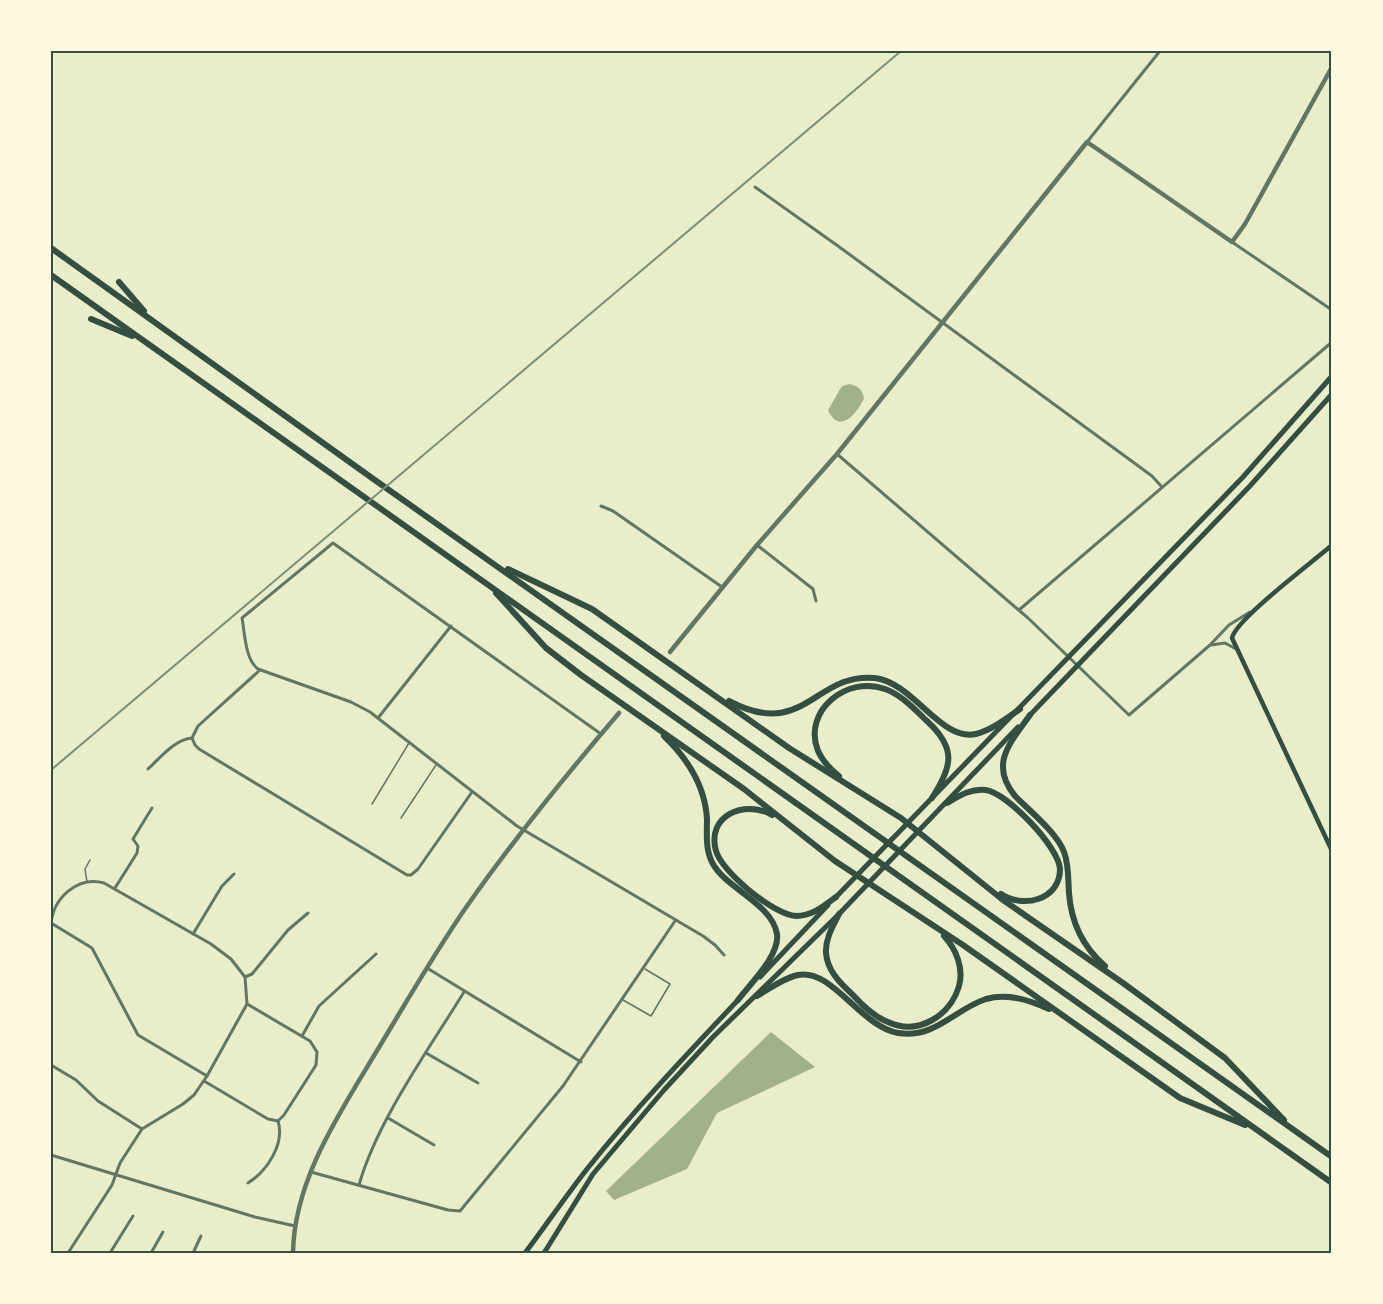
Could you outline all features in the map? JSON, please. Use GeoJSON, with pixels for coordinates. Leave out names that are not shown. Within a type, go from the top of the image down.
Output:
{"type":"FeatureCollection","features":[{"type":"Feature","properties":{"kind":"highway"},"geometry":{"type":"LineString","coordinates":[[51,248],[372,478],[1332,1157]]}},
{"type":"Feature","properties":{"kind":"highway"},"geometry":{"type":"LineString","coordinates":[[51,275],[1332,1183]]}},
{"type":"Feature","properties":{"kind":"highway"},"geometry":{"type":"LineString","coordinates":[[119,282],[153,321]]}},
{"type":"Feature","properties":{"kind":"highway"},"geometry":{"type":"LineString","coordinates":[[91,319],[151,346]]}},
{"type":"Feature","properties":{"kind":"highway"},"geometry":{"type":"LineString","coordinates":[[489,560],[592,609],[789,748],[902,818],[1004,900],[1225,1058],[1290,1127]]}},
{"type":"Feature","properties":{"kind":"highway"},"geometry":{"type":"LineString","coordinates":[[487,584],[546,648],[744,789],[835,861],[935,927],[1180,1098],[1256,1129]]}},
{"type":"Feature","properties":{"kind":"highway"},"geometry":{"type":"LineString","coordinates":[[699,683],[746,710],[774,714],[802,707],[844,682],[877,678],[898,687],[940,721],[959,733],[977,734],[1020,709]]}},
{"type":"Feature","properties":{"kind":"highway"},"geometry":{"type":"LineString","coordinates":[[853,788],[823,759],[817,746],[815,727],[819,714],[835,696],[855,687],[871,686],[886,689],[900,696],[942,737],[950,756],[949,767],[932,798]]}},
{"type":"Feature","properties":{"kind":"highway"},"geometry":{"type":"LineString","coordinates":[[1030,715],[1004,758],[1002,769],[1005,782],[1063,848],[1067,861],[1070,904],[1079,932],[1092,954],[1123,983]]}},
{"type":"Feature","properties":{"kind":"highway"},"geometry":{"type":"LineString","coordinates":[[643,718],[676,748],[694,772],[704,795],[707,848],[713,865],[765,913],[775,928],[777,940],[772,954],[738,1000]]}},
{"type":"Feature","properties":{"kind":"highway"},"geometry":{"type":"LineString","coordinates":[[947,802],[974,790],[986,790],[1000,795],[1049,842],[1056,853],[1060,867],[1057,881],[1050,892],[1028,902],[1006,897],[976,877]]}},
{"type":"Feature","properties":{"kind":"highway"},"geometry":{"type":"LineString","coordinates":[[799,833],[765,811],[740,808],[730,813],[720,824],[715,846],[720,861],[727,870],[781,912],[794,916],[811,914],[836,897]]}},
{"type":"Feature","properties":{"kind":"highway"},"geometry":{"type":"LineString","coordinates":[[839,914],[829,935],[825,951],[834,976],[875,1015],[902,1027],[916,1026],[939,1017],[955,999],[960,983],[961,968],[947,939],[935,927]]}},
{"type":"Feature","properties":{"kind":"highway"},"geometry":{"type":"LineString","coordinates":[[757,996],[788,978],[798,975],[813,976],[828,983],[871,1022],[899,1033],[916,1034],[931,1030],[986,999],[1004,997],[1015,997],[1034,1002],[1067,1018]]}},
{"type":"Feature","properties":{"kind":"main road"},"geometry":{"type":"LineString","coordinates":[[525,1253],[574,1186],[664,1078],[1243,477],[1332,376]]}},
{"type":"Feature","properties":{"kind":"main road"},"geometry":{"type":"LineString","coordinates":[[544,1253],[593,1174],[697,1053],[839,914],[933,817],[1249,487],[1331,396]]}},
{"type":"Feature","properties":{"kind":"main road"},"geometry":{"type":"LineString","coordinates":[[1332,545],[1257,609],[1233,634],[1237,650],[1332,851]]}},
{"type":"Feature","properties":{"kind":"street"},"geometry":{"type":"LineString","coordinates":[[670,652],[757,545],[837,454],[1161,51]]}},
{"type":"Feature","properties":{"kind":"street"},"geometry":{"type":"LineString","coordinates":[[1232,242],[1245,224],[1332,67]]}},
{"type":"Feature","properties":{"kind":"street"},"geometry":{"type":"LineString","coordinates":[[1087,142],[1332,310]]}},
{"type":"Feature","properties":{"kind":"street"},"geometry":{"type":"LineString","coordinates":[[755,187],[942,322],[1149,475],[1162,487]]}},
{"type":"Feature","properties":{"kind":"street"},"geometry":{"type":"LineString","coordinates":[[1018,610],[1332,342]]}},
{"type":"Feature","properties":{"kind":"street"},"geometry":{"type":"LineString","coordinates":[[837,454],[1018,610],[1129,715],[1210,645],[1233,622],[1257,609]]}},
{"type":"Feature","properties":{"kind":"street"},"geometry":{"type":"LineString","coordinates":[[601,506],[613,510],[722,587]]}},
{"type":"Feature","properties":{"kind":"street"},"geometry":{"type":"LineString","coordinates":[[601,734],[333,543],[242,618],[251,661],[260,670],[351,702],[378,718],[522,830],[710,941],[724,955]]}},
{"type":"Feature","properties":{"kind":"street"},"geometry":{"type":"LineString","coordinates":[[757,545],[813,589],[816,601]]}},
{"type":"Feature","properties":{"kind":"street"},"geometry":{"type":"LineString","coordinates":[[378,718],[451,626]]}},
{"type":"Feature","properties":{"kind":"street"},"geometry":{"type":"LineString","coordinates":[[1210,645],[1225,643],[1237,650]]}},
{"type":"Feature","properties":{"kind":"street"},"geometry":{"type":"LineString","coordinates":[[260,670],[198,726],[192,738],[193,743],[199,749],[407,875],[416,872],[472,792]]}},
{"type":"Feature","properties":{"kind":"street"},"geometry":{"type":"LineString","coordinates":[[293,1253],[295,1226],[311,1172],[361,1077],[466,908],[522,830],[619,713]]}},
{"type":"Feature","properties":{"kind":"street"},"geometry":{"type":"LineString","coordinates":[[148,769],[184,739],[192,738]]}},
{"type":"Feature","properties":{"kind":"street"},"geometry":{"type":"LineString","coordinates":[[115,888],[137,852],[138,846],[133,839],[152,808]]}},
{"type":"Feature","properties":{"kind":"street"},"geometry":{"type":"LineString","coordinates":[[193,934],[222,886],[234,874]]}},
{"type":"Feature","properties":{"kind":"street"},"geometry":{"type":"LineString","coordinates":[[68,1253],[112,1185],[120,1163],[141,1129],[187,1102],[204,1081],[207,1076],[247,1005],[244,977],[240,969],[231,959],[193,934],[101,882],[87,882],[70,889],[51,913],[51,923],[92,948],[137,1034],[207,1076]]}},
{"type":"Feature","properties":{"kind":"street"},"geometry":{"type":"LineString","coordinates":[[244,977],[252,974],[290,927],[308,913]]}},
{"type":"Feature","properties":{"kind":"street"},"geometry":{"type":"LineString","coordinates":[[311,1172],[452,1211],[460,1211],[581,1062],[675,921]]}},
{"type":"Feature","properties":{"kind":"street"},"geometry":{"type":"LineString","coordinates":[[302,1036],[319,1006],[376,954]]}},
{"type":"Feature","properties":{"kind":"street"},"geometry":{"type":"LineString","coordinates":[[427,968],[581,1062]]}},
{"type":"Feature","properties":{"kind":"street"},"geometry":{"type":"LineString","coordinates":[[359,1185],[370,1155],[388,1118],[464,992]]}},
{"type":"Feature","properties":{"kind":"street"},"geometry":{"type":"LineString","coordinates":[[247,1005],[302,1036],[314,1044],[318,1052],[318,1060],[278,1121]]}},
{"type":"Feature","properties":{"kind":"street"},"geometry":{"type":"LineString","coordinates":[[426,1053],[478,1083]]}},
{"type":"Feature","properties":{"kind":"street"},"geometry":{"type":"LineString","coordinates":[[51,1065],[76,1080],[98,1101],[141,1129]]}},
{"type":"Feature","properties":{"kind":"street"},"geometry":{"type":"LineString","coordinates":[[204,1081],[268,1119],[278,1121]]}},
{"type":"Feature","properties":{"kind":"street"},"geometry":{"type":"LineString","coordinates":[[388,1118],[434,1145]]}},
{"type":"Feature","properties":{"kind":"street"},"geometry":{"type":"LineString","coordinates":[[248,1183],[261,1173],[280,1141],[281,1132],[278,1121]]}},
{"type":"Feature","properties":{"kind":"street"},"geometry":{"type":"LineString","coordinates":[[51,1155],[255,1217],[295,1226]]}},
{"type":"Feature","properties":{"kind":"street"},"geometry":{"type":"LineString","coordinates":[[110,1253],[133,1216]]}},
{"type":"Feature","properties":{"kind":"street"},"geometry":{"type":"LineString","coordinates":[[151,1253],[163,1232]]}},
{"type":"Feature","properties":{"kind":"street"},"geometry":{"type":"LineString","coordinates":[[194,1253],[201,1236]]}},
{"type":"Feature","properties":{"kind":"lane"},"geometry":{"type":"LineString","coordinates":[[372,804],[409,742]]}},
{"type":"Feature","properties":{"kind":"lane"},"geometry":{"type":"LineString","coordinates":[[401,818],[436,764]]}},
{"type":"Feature","properties":{"kind":"lane"},"geometry":{"type":"LineString","coordinates":[[87,882],[85,869],[90,860]]}},
{"type":"Feature","properties":{"kind":"lane"},"geometry":{"type":"LineString","coordinates":[[623,1000],[651,1016],[670,984],[644,968]]}},
{"type":"Feature","properties":{"kind":"shaded area"},"geometry":{"type":"Polygon","coordinates":[[[850,384],[860,389],[864,398],[848,419],[837,421],[828,410],[842,386],[850,384]]]}},
{"type":"Feature","properties":{"kind":"shaded area"},"geometry":{"type":"Polygon","coordinates":[[[771,1032],[815,1067],[717,1113],[687,1169],[614,1200],[606,1191],[771,1032]]]}},
{"type":"Feature","properties":{"kind":"railway"},"geometry":{"type":"LineString","coordinates":[[51,770],[901,51]]}}]}
